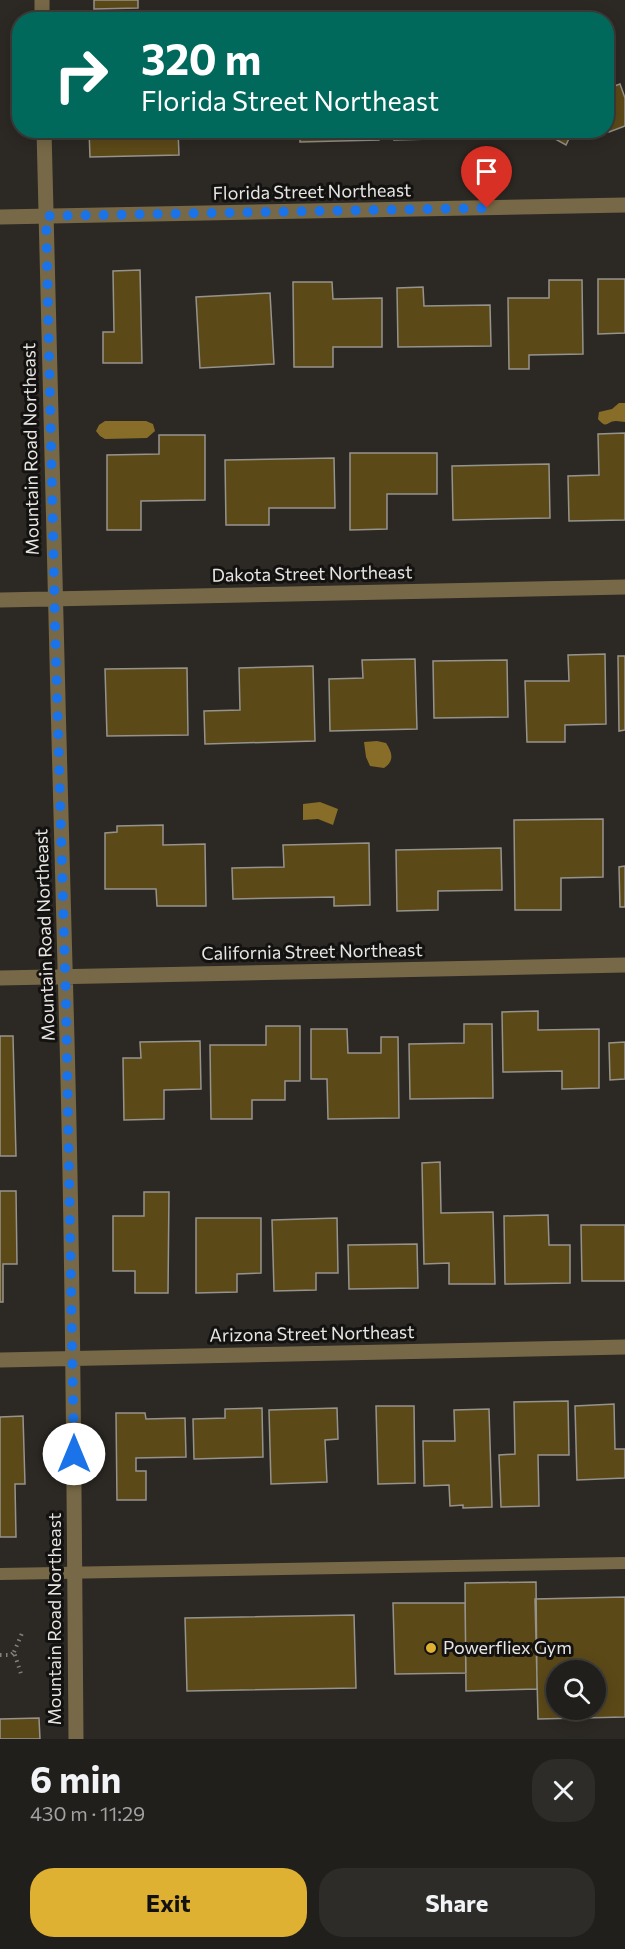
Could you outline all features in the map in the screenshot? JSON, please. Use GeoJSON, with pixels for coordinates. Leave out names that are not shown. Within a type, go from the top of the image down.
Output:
{"type":"FeatureCollection","features":[{"type":"Feature","properties":{"kind":"street","name":"Mountain Road Northeast"},"geometry":{"type":"LineString","coordinates":[[44,138],[74,1359],[76,1739]]}},
{"type":"Feature","properties":{"kind":"street","name":"Florida Street Northeast"},"geometry":{"type":"LineString","coordinates":[[0,217],[625,205]]}},
{"type":"Feature","properties":{"kind":"street","name":"Dakota Street Northeast"},"geometry":{"type":"LineString","coordinates":[[0,600],[625,587]]}},
{"type":"Feature","properties":{"kind":"street","name":"California Street Northeast"},"geometry":{"type":"LineString","coordinates":[[0,978],[625,965]]}},
{"type":"Feature","properties":{"kind":"street","name":"Arizona Street Northeast"},"geometry":{"type":"LineString","coordinates":[[0,1360],[625,1347]]}},
{"type":"Feature","properties":{"kind":"lane"},"geometry":{"type":"LineString","coordinates":[[0,1574],[625,1563]]}},
{"type":"Feature","properties":{"kind":"path"},"geometry":{"type":"LineString","coordinates":[[0,1655],[10,1655],[14,1652],[23,1631]]}},
{"type":"Feature","properties":{"kind":"path"},"geometry":{"type":"LineString","coordinates":[[14,1652],[22,1677]]}},
{"type":"Feature","properties":{"kind":"shaded area"},"geometry":{"type":"Polygon","coordinates":[[[619,403],[625,403],[625,422],[613,421],[605,424],[598,419],[599,412],[612,409],[619,403]]]}},
{"type":"Feature","properties":{"kind":"shaded area"},"geometry":{"type":"Polygon","coordinates":[[[105,421],[146,421],[153,424],[155,431],[147,438],[105,439],[96,431],[105,421]]]}},
{"type":"Feature","properties":{"kind":"shaded area"},"geometry":{"type":"Polygon","coordinates":[[[364,742],[386,743],[391,753],[390,762],[384,768],[370,766],[366,757],[364,742]]]}},
{"type":"Feature","properties":{"kind":"shaded area"},"geometry":{"type":"Polygon","coordinates":[[[320,802],[338,809],[333,825],[318,819],[303,820],[303,804],[320,802]]]}},
{"type":"Feature","properties":{"kind":"building"},"geometry":{"type":"Polygon","coordinates":[[[94,0],[138,0],[138,8],[94,9],[94,0]]]}},
{"type":"Feature","properties":{"kind":"building"},"geometry":{"type":"Polygon","coordinates":[[[620,84],[625,98],[625,126],[614,130],[614,86],[620,84]]]}},
{"type":"Feature","properties":{"kind":"building"},"geometry":{"type":"Polygon","coordinates":[[[89,138],[178,138],[179,155],[90,157],[89,138]]]}},
{"type":"Feature","properties":{"kind":"building"},"geometry":{"type":"Polygon","coordinates":[[[300,138],[379,138],[379,140],[300,142],[300,138]]]}},
{"type":"Feature","properties":{"kind":"building"},"geometry":{"type":"Polygon","coordinates":[[[394,138],[431,138],[431,139],[394,140],[394,138]]]}},
{"type":"Feature","properties":{"kind":"building"},"geometry":{"type":"Polygon","coordinates":[[[553,138],[569,138],[566,145],[553,138]]]}},
{"type":"Feature","properties":{"kind":"building"},"geometry":{"type":"Polygon","coordinates":[[[140,270],[142,363],[103,363],[103,332],[114,332],[113,271],[140,270]]]}},
{"type":"Feature","properties":{"kind":"building"},"geometry":{"type":"Polygon","coordinates":[[[598,279],[625,279],[625,333],[598,334],[598,279]]]}},
{"type":"Feature","properties":{"kind":"building"},"geometry":{"type":"Polygon","coordinates":[[[549,280],[582,280],[583,354],[529,355],[529,369],[509,369],[508,298],[549,298],[549,280]]]}},
{"type":"Feature","properties":{"kind":"building"},"geometry":{"type":"Polygon","coordinates":[[[293,282],[332,282],[333,299],[382,298],[382,347],[333,347],[333,367],[294,367],[293,282]]]}},
{"type":"Feature","properties":{"kind":"building"},"geometry":{"type":"Polygon","coordinates":[[[423,287],[424,306],[490,305],[491,346],[398,347],[397,288],[423,287]]]}},
{"type":"Feature","properties":{"kind":"building"},"geometry":{"type":"Polygon","coordinates":[[[270,293],[274,364],[200,368],[196,297],[270,293]]]}},
{"type":"Feature","properties":{"kind":"building"},"geometry":{"type":"Polygon","coordinates":[[[625,433],[625,520],[569,521],[568,476],[599,475],[598,434],[625,433]]]}},
{"type":"Feature","properties":{"kind":"building"},"geometry":{"type":"Polygon","coordinates":[[[159,435],[205,435],[205,500],[141,501],[141,530],[107,530],[107,455],[159,454],[159,435]]]}},
{"type":"Feature","properties":{"kind":"building"},"geometry":{"type":"Polygon","coordinates":[[[350,453],[437,453],[437,494],[387,494],[387,529],[350,530],[350,453]]]}},
{"type":"Feature","properties":{"kind":"building"},"geometry":{"type":"Polygon","coordinates":[[[334,458],[335,508],[269,508],[269,525],[226,525],[225,460],[334,458]]]}},
{"type":"Feature","properties":{"kind":"building"},"geometry":{"type":"Polygon","coordinates":[[[549,464],[550,518],[453,520],[452,466],[549,464]]]}},
{"type":"Feature","properties":{"kind":"building"},"geometry":{"type":"Polygon","coordinates":[[[605,654],[606,724],[565,725],[565,742],[527,742],[525,681],[569,681],[568,655],[605,654]]]}},
{"type":"Feature","properties":{"kind":"building"},"geometry":{"type":"Polygon","coordinates":[[[618,656],[625,656],[625,730],[619,731],[618,656]]]}},
{"type":"Feature","properties":{"kind":"building"},"geometry":{"type":"Polygon","coordinates":[[[415,659],[417,729],[330,731],[329,679],[363,678],[362,660],[415,659]]]}},
{"type":"Feature","properties":{"kind":"building"},"geometry":{"type":"Polygon","coordinates":[[[507,660],[508,717],[434,718],[433,661],[507,660]]]}},
{"type":"Feature","properties":{"kind":"building"},"geometry":{"type":"Polygon","coordinates":[[[313,666],[315,741],[205,744],[204,711],[240,710],[239,668],[313,666]]]}},
{"type":"Feature","properties":{"kind":"building"},"geometry":{"type":"Polygon","coordinates":[[[187,668],[188,735],[107,736],[105,669],[187,668]]]}},
{"type":"Feature","properties":{"kind":"building"},"geometry":{"type":"Polygon","coordinates":[[[603,819],[603,877],[561,878],[561,910],[515,910],[514,820],[603,819]]]}},
{"type":"Feature","properties":{"kind":"building"},"geometry":{"type":"Polygon","coordinates":[[[163,825],[163,845],[205,844],[206,906],[157,906],[156,889],[105,889],[105,833],[117,832],[117,826],[163,825]]]}},
{"type":"Feature","properties":{"kind":"building"},"geometry":{"type":"Polygon","coordinates":[[[369,843],[370,905],[334,906],[334,897],[233,899],[232,868],[284,867],[283,845],[369,843]]]}},
{"type":"Feature","properties":{"kind":"building"},"geometry":{"type":"Polygon","coordinates":[[[501,848],[502,890],[438,891],[438,910],[397,911],[396,850],[501,848]]]}},
{"type":"Feature","properties":{"kind":"building"},"geometry":{"type":"Polygon","coordinates":[[[625,866],[625,907],[620,907],[619,867],[625,866]]]}},
{"type":"Feature","properties":{"kind":"building"},"geometry":{"type":"Polygon","coordinates":[[[538,1011],[538,1030],[599,1029],[599,1088],[562,1089],[562,1071],[503,1072],[502,1012],[538,1011]]]}},
{"type":"Feature","properties":{"kind":"building"},"geometry":{"type":"Polygon","coordinates":[[[464,1024],[492,1024],[493,1098],[410,1099],[409,1044],[464,1043],[464,1024]]]}},
{"type":"Feature","properties":{"kind":"building"},"geometry":{"type":"Polygon","coordinates":[[[266,1026],[300,1026],[300,1081],[285,1081],[285,1100],[252,1100],[252,1119],[211,1119],[210,1045],[266,1045],[266,1026]]]}},
{"type":"Feature","properties":{"kind":"building"},"geometry":{"type":"Polygon","coordinates":[[[311,1029],[347,1029],[348,1053],[381,1053],[381,1037],[398,1037],[399,1118],[328,1119],[327,1079],[311,1079],[311,1029]]]}},
{"type":"Feature","properties":{"kind":"building"},"geometry":{"type":"Polygon","coordinates":[[[0,1036],[13,1036],[16,1156],[0,1156],[0,1036]]]}},
{"type":"Feature","properties":{"kind":"building"},"geometry":{"type":"Polygon","coordinates":[[[200,1041],[201,1089],[164,1090],[164,1119],[124,1120],[123,1058],[141,1058],[140,1042],[200,1041]]]}},
{"type":"Feature","properties":{"kind":"building"},"geometry":{"type":"Polygon","coordinates":[[[625,1042],[625,1079],[610,1080],[609,1043],[625,1042]]]}},
{"type":"Feature","properties":{"kind":"building"},"geometry":{"type":"Polygon","coordinates":[[[440,1162],[441,1213],[493,1212],[495,1284],[449,1284],[449,1263],[424,1264],[422,1163],[440,1162]]]}},
{"type":"Feature","properties":{"kind":"building"},"geometry":{"type":"Polygon","coordinates":[[[0,1191],[16,1191],[17,1264],[3,1264],[3,1302],[0,1302],[0,1191]]]}},
{"type":"Feature","properties":{"kind":"building"},"geometry":{"type":"Polygon","coordinates":[[[144,1192],[169,1192],[168,1293],[135,1293],[135,1271],[113,1271],[113,1216],[144,1216],[144,1192]]]}},
{"type":"Feature","properties":{"kind":"building"},"geometry":{"type":"Polygon","coordinates":[[[548,1215],[549,1245],[570,1245],[570,1283],[505,1284],[504,1216],[548,1215]]]}},
{"type":"Feature","properties":{"kind":"building"},"geometry":{"type":"Polygon","coordinates":[[[196,1218],[261,1218],[261,1273],[237,1274],[237,1292],[196,1293],[196,1218]]]}},
{"type":"Feature","properties":{"kind":"building"},"geometry":{"type":"Polygon","coordinates":[[[337,1218],[338,1273],[316,1273],[316,1290],[274,1291],[272,1220],[337,1218]]]}},
{"type":"Feature","properties":{"kind":"building"},"geometry":{"type":"Polygon","coordinates":[[[581,1225],[625,1225],[625,1281],[582,1281],[581,1225]]]}},
{"type":"Feature","properties":{"kind":"building"},"geometry":{"type":"Polygon","coordinates":[[[417,1244],[418,1288],[349,1289],[348,1245],[417,1244]]]}},
{"type":"Feature","properties":{"kind":"building"},"geometry":{"type":"Polygon","coordinates":[[[568,1401],[569,1455],[538,1455],[539,1506],[501,1507],[499,1455],[515,1454],[514,1402],[568,1401]]]}},
{"type":"Feature","properties":{"kind":"building"},"geometry":{"type":"Polygon","coordinates":[[[614,1404],[615,1449],[625,1449],[625,1478],[577,1480],[575,1406],[614,1404]]]}},
{"type":"Feature","properties":{"kind":"building"},"geometry":{"type":"Polygon","coordinates":[[[376,1406],[414,1406],[415,1483],[378,1484],[376,1406]]]}},
{"type":"Feature","properties":{"kind":"building"},"geometry":{"type":"Polygon","coordinates":[[[262,1408],[263,1457],[194,1459],[193,1419],[225,1418],[225,1409],[262,1408]]]}},
{"type":"Feature","properties":{"kind":"building"},"geometry":{"type":"Polygon","coordinates":[[[337,1408],[338,1439],[325,1440],[327,1482],[271,1484],[269,1410],[337,1408]]]}},
{"type":"Feature","properties":{"kind":"building"},"geometry":{"type":"Polygon","coordinates":[[[489,1409],[492,1507],[450,1506],[449,1485],[424,1486],[423,1441],[455,1441],[454,1410],[489,1409]]]}},
{"type":"Feature","properties":{"kind":"building"},"geometry":{"type":"Polygon","coordinates":[[[116,1413],[145,1413],[146,1419],[185,1418],[186,1457],[136,1458],[136,1471],[146,1471],[146,1500],[117,1500],[116,1413]]]}},
{"type":"Feature","properties":{"kind":"building"},"geometry":{"type":"Polygon","coordinates":[[[23,1416],[25,1484],[15,1484],[16,1537],[0,1537],[0,1417],[23,1416]]]}},
{"type":"Feature","properties":{"kind":"building"},"geometry":{"type":"Polygon","coordinates":[[[536,1582],[537,1689],[466,1691],[465,1583],[536,1582]]]}},
{"type":"Feature","properties":{"kind":"building"},"geometry":{"type":"Polygon","coordinates":[[[625,1597],[625,1717],[606,1717],[606,1660],[546,1660],[546,1719],[538,1719],[535,1599],[625,1597]]]}},
{"type":"Feature","properties":{"kind":"building"},"geometry":{"type":"Polygon","coordinates":[[[393,1603],[465,1603],[466,1673],[395,1674],[393,1603]]]}},
{"type":"Feature","properties":{"kind":"building"},"geometry":{"type":"Polygon","coordinates":[[[354,1615],[356,1688],[187,1691],[185,1618],[354,1615]]]}},
{"type":"Feature","properties":{"kind":"building"},"geometry":{"type":"Polygon","coordinates":[[[39,1718],[40,1739],[0,1739],[0,1719],[39,1718]]]}},
{"type":"Feature","properties":{"kind":"place","name":"Powerfliex Gym"},"geometry":{"type":"Point","coordinates":[431,1648]}},
{"type":"Feature","properties":{"kind":"route"},"geometry":{"type":"LineString","coordinates":[[74,1454],[66,1004],[46,216],[487,208]]}}]}
